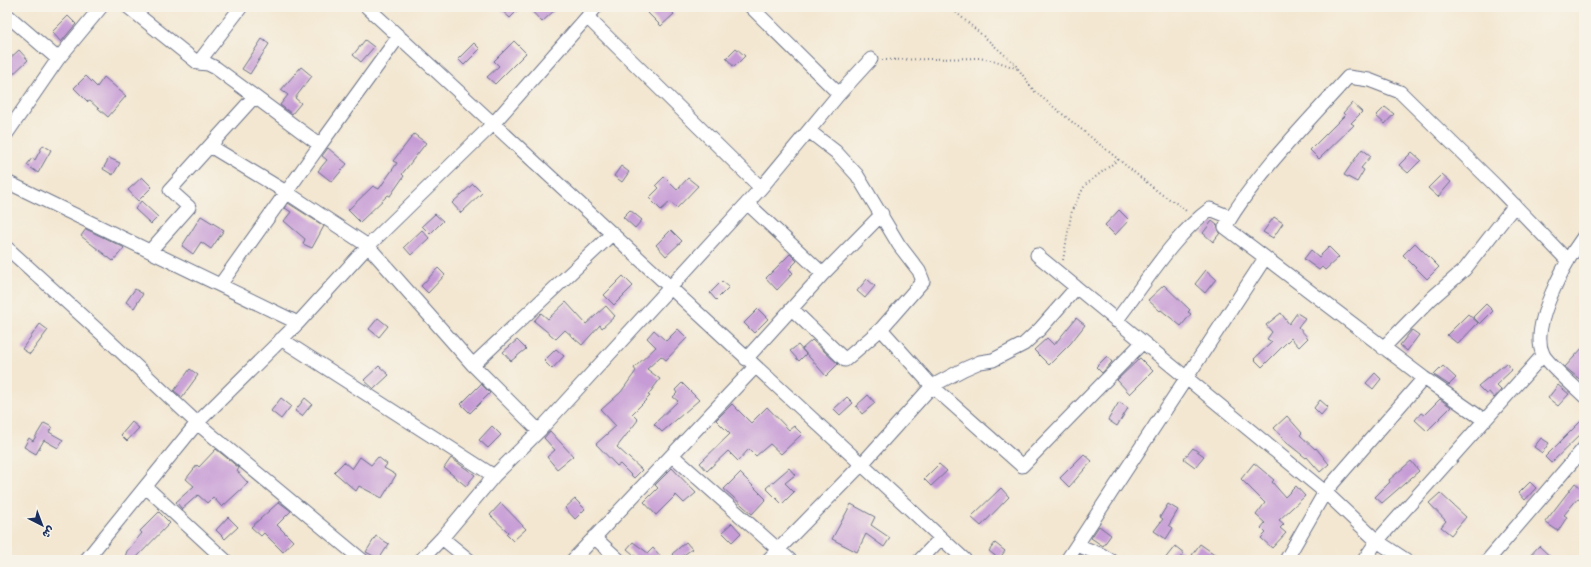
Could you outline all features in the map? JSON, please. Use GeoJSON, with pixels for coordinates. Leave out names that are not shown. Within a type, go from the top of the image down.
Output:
{"type":"FeatureCollection","features":[{"type":"Feature","properties":{"kind":"street"},"geometry":{"type":"LineString","coordinates":[[7,133],[58,60],[100,7]]}},
{"type":"Feature","properties":{"kind":"street"},"geometry":{"type":"LineString","coordinates":[[128,7],[198,63],[208,64],[216,68],[320,145]]}},
{"type":"Feature","properties":{"kind":"street"},"geometry":{"type":"LineString","coordinates":[[198,63],[241,7]]}},
{"type":"Feature","properties":{"kind":"street"},"geometry":{"type":"LineString","coordinates":[[367,7],[965,560]]}},
{"type":"Feature","properties":{"kind":"street"},"geometry":{"type":"LineString","coordinates":[[751,7],[839,94]]}},
{"type":"Feature","properties":{"kind":"street"},"geometry":{"type":"LineString","coordinates":[[86,560],[197,423],[298,323],[368,246],[493,124],[592,12],[761,188]]}},
{"type":"Feature","properties":{"kind":"street"},"geometry":{"type":"LineString","coordinates":[[7,15],[58,60]]}},
{"type":"Feature","properties":{"kind":"street"},"geometry":{"type":"LineString","coordinates":[[220,285],[399,36]]}},
{"type":"Feature","properties":{"kind":"street"},"geometry":{"type":"LineString","coordinates":[[421,560],[442,538],[494,476],[539,430],[761,188],[839,94],[871,59]]}},
{"type":"Feature","properties":{"kind":"street"},"geometry":{"type":"LineString","coordinates":[[1484,420],[1383,348],[1225,227],[1230,217],[1241,200],[1265,170],[1348,77],[1369,80],[1400,92],[1515,205],[1568,261]]}},
{"type":"Feature","properties":{"kind":"street"},"geometry":{"type":"LineString","coordinates":[[150,251],[189,207],[170,190],[254,96]]}},
{"type":"Feature","properties":{"kind":"street"},"geometry":{"type":"LineString","coordinates":[[792,308],[845,360],[881,329],[923,281],[919,271],[899,245],[882,214],[857,175],[836,152],[809,131]]}},
{"type":"Feature","properties":{"kind":"street"},"geometry":{"type":"LineString","coordinates":[[210,146],[286,192],[368,246],[473,366],[539,430]]}},
{"type":"Feature","properties":{"kind":"street"},"geometry":{"type":"LineString","coordinates":[[7,182],[298,323]]}},
{"type":"Feature","properties":{"kind":"street"},"geometry":{"type":"LineString","coordinates":[[747,203],[823,274]]}},
{"type":"Feature","properties":{"kind":"street"},"geometry":{"type":"LineString","coordinates":[[1383,348],[1432,298],[1465,269],[1515,205]]}},
{"type":"Feature","properties":{"kind":"street"},"geometry":{"type":"LineString","coordinates":[[1116,321],[1194,220],[1210,208],[1230,217]]}},
{"type":"Feature","properties":{"kind":"street"},"geometry":{"type":"LineString","coordinates":[[573,560],[673,456],[751,363],[792,308],[882,214]]}},
{"type":"Feature","properties":{"kind":"street"},"geometry":{"type":"LineString","coordinates":[[473,366],[613,233]]}},
{"type":"Feature","properties":{"kind":"street"},"geometry":{"type":"LineString","coordinates":[[1584,236],[1568,261],[1547,305],[1540,336],[1543,355],[1584,396]]}},
{"type":"Feature","properties":{"kind":"street"},"geometry":{"type":"LineString","coordinates":[[7,248],[197,423],[362,560]]}},
{"type":"Feature","properties":{"kind":"street"},"geometry":{"type":"LineString","coordinates":[[1037,255],[1142,343],[1325,492],[1377,541],[1406,560]]}},
{"type":"Feature","properties":{"kind":"street"},"geometry":{"type":"LineString","coordinates":[[1066,560],[1187,379],[1265,258]]}},
{"type":"Feature","properties":{"kind":"street"},"geometry":{"type":"LineString","coordinates":[[768,560],[862,464],[932,386],[964,368],[980,362],[993,360],[1024,344],[1040,329],[1076,288]]}},
{"type":"Feature","properties":{"kind":"street"},"geometry":{"type":"LineString","coordinates":[[881,329],[932,386],[1022,466],[1142,343]]}},
{"type":"Feature","properties":{"kind":"street"},"geometry":{"type":"LineString","coordinates":[[281,339],[494,476]]}},
{"type":"Feature","properties":{"kind":"street"},"geometry":{"type":"LineString","coordinates":[[1364,560],[1377,541],[1543,355]]}},
{"type":"Feature","properties":{"kind":"street"},"geometry":{"type":"LineString","coordinates":[[1286,560],[1325,492],[1424,378]]}},
{"type":"Feature","properties":{"kind":"street"},"geometry":{"type":"LineString","coordinates":[[1488,560],[1584,448]]}},
{"type":"Feature","properties":{"kind":"street"},"geometry":{"type":"LineString","coordinates":[[673,456],[790,560]]}},
{"type":"Feature","properties":{"kind":"street"},"geometry":{"type":"LineString","coordinates":[[146,486],[225,560]]}},
{"type":"Feature","properties":{"kind":"street"},"geometry":{"type":"LineString","coordinates":[[594,537],[619,560]]}},
{"type":"Feature","properties":{"kind":"street"},"geometry":{"type":"LineString","coordinates":[[442,538],[469,560]]}},
{"type":"Feature","properties":{"kind":"street"},"geometry":{"type":"LineString","coordinates":[[920,560],[941,538]]}},
{"type":"Feature","properties":{"kind":"street"},"geometry":{"type":"LineString","coordinates":[[1077,544],[1110,560]]}},
{"type":"Feature","properties":{"kind":"path"},"geometry":{"type":"LineString","coordinates":[[950,7],[1014,63],[1034,91],[1119,158],[1161,194],[1181,206],[1194,220]]}},
{"type":"Feature","properties":{"kind":"path"},"geometry":{"type":"LineString","coordinates":[[871,59],[907,60],[979,58],[996,61],[1019,69]]}},
{"type":"Feature","properties":{"kind":"path"},"geometry":{"type":"LineString","coordinates":[[1061,275],[1067,230],[1072,210],[1085,185],[1119,158]]}},
{"type":"Feature","properties":{"kind":"building"},"geometry":{"type":"Polygon","coordinates":[[[498,7],[521,7],[510,18],[498,7]]]}},
{"type":"Feature","properties":{"kind":"building"},"geometry":{"type":"Polygon","coordinates":[[[528,7],[558,7],[542,22],[528,7]]]}},
{"type":"Feature","properties":{"kind":"building"},"geometry":{"type":"Polygon","coordinates":[[[653,7],[667,7],[674,14],[661,26],[648,13],[653,7]]]}},
{"type":"Feature","properties":{"kind":"building"},"geometry":{"type":"Polygon","coordinates":[[[68,16],[76,24],[61,42],[52,32],[68,16]]]}},
{"type":"Feature","properties":{"kind":"building"},"geometry":{"type":"Polygon","coordinates":[[[262,39],[269,44],[250,74],[242,69],[262,39]]]}},
{"type":"Feature","properties":{"kind":"building"},"geometry":{"type":"Polygon","coordinates":[[[365,40],[374,47],[361,62],[353,55],[365,40]]]}},
{"type":"Feature","properties":{"kind":"building"},"geometry":{"type":"Polygon","coordinates":[[[514,41],[526,53],[495,84],[487,77],[499,66],[494,61],[514,41]]]}},
{"type":"Feature","properties":{"kind":"building"},"geometry":{"type":"Polygon","coordinates":[[[474,43],[480,49],[464,65],[458,59],[474,43]]]}},
{"type":"Feature","properties":{"kind":"building"},"geometry":{"type":"Polygon","coordinates":[[[736,48],[745,56],[734,67],[726,58],[736,48]]]}},
{"type":"Feature","properties":{"kind":"building"},"geometry":{"type":"Polygon","coordinates":[[[19,50],[28,60],[7,80],[7,61],[19,50]]]}},
{"type":"Feature","properties":{"kind":"building"},"geometry":{"type":"Polygon","coordinates":[[[301,67],[312,76],[295,98],[301,103],[292,114],[280,105],[288,95],[281,90],[301,67]]]}},
{"type":"Feature","properties":{"kind":"building"},"geometry":{"type":"Polygon","coordinates":[[[86,76],[97,87],[104,77],[126,96],[108,117],[90,101],[88,102],[74,88],[86,76]]]}},
{"type":"Feature","properties":{"kind":"building"},"geometry":{"type":"Polygon","coordinates":[[[1352,103],[1362,112],[1351,123],[1354,125],[1319,159],[1310,150],[1345,115],[1343,113],[1352,103]]]}},
{"type":"Feature","properties":{"kind":"building"},"geometry":{"type":"Polygon","coordinates":[[[1385,107],[1394,114],[1385,124],[1376,116],[1385,107]]]}},
{"type":"Feature","properties":{"kind":"building"},"geometry":{"type":"Polygon","coordinates":[[[414,134],[426,143],[402,174],[404,176],[390,196],[388,195],[360,222],[348,210],[373,186],[379,189],[397,163],[393,161],[414,134]]]}},
{"type":"Feature","properties":{"kind":"building"},"geometry":{"type":"Polygon","coordinates":[[[43,145],[51,150],[38,173],[27,165],[32,158],[35,160],[43,145]]]}},
{"type":"Feature","properties":{"kind":"building"},"geometry":{"type":"Polygon","coordinates":[[[328,148],[347,164],[332,182],[318,171],[327,160],[322,156],[328,148]]]}},
{"type":"Feature","properties":{"kind":"building"},"geometry":{"type":"Polygon","coordinates":[[[1362,149],[1371,156],[1361,168],[1364,170],[1357,182],[1344,175],[1362,149]]]}},
{"type":"Feature","properties":{"kind":"building"},"geometry":{"type":"Polygon","coordinates":[[[1412,152],[1421,160],[1408,173],[1399,165],[1412,152]]]}},
{"type":"Feature","properties":{"kind":"building"},"geometry":{"type":"Polygon","coordinates":[[[109,158],[120,163],[113,175],[103,169],[109,158]]]}},
{"type":"Feature","properties":{"kind":"building"},"geometry":{"type":"Polygon","coordinates":[[[621,166],[629,172],[622,182],[614,176],[621,166]]]}},
{"type":"Feature","properties":{"kind":"building"},"geometry":{"type":"Polygon","coordinates":[[[1442,174],[1451,182],[1438,197],[1428,188],[1442,174]]]}},
{"type":"Feature","properties":{"kind":"building"},"geometry":{"type":"Polygon","coordinates":[[[142,177],[152,187],[138,201],[128,190],[142,177]]]}},
{"type":"Feature","properties":{"kind":"building"},"geometry":{"type":"Polygon","coordinates":[[[664,177],[677,190],[688,178],[698,186],[677,208],[670,202],[661,210],[649,198],[659,188],[656,185],[664,177]]]}},
{"type":"Feature","properties":{"kind":"building"},"geometry":{"type":"Polygon","coordinates":[[[473,184],[482,193],[461,213],[452,203],[473,184]]]}},
{"type":"Feature","properties":{"kind":"building"},"geometry":{"type":"Polygon","coordinates":[[[141,201],[158,217],[151,224],[135,209],[141,201]]]}},
{"type":"Feature","properties":{"kind":"building"},"geometry":{"type":"Polygon","coordinates":[[[288,203],[324,226],[312,248],[303,244],[305,239],[284,221],[291,212],[285,208],[288,203]]]}},
{"type":"Feature","properties":{"kind":"building"},"geometry":{"type":"Polygon","coordinates":[[[630,210],[642,220],[635,228],[623,217],[630,210]]]}},
{"type":"Feature","properties":{"kind":"building"},"geometry":{"type":"Polygon","coordinates":[[[1119,210],[1129,220],[1115,235],[1105,225],[1119,210]]]}},
{"type":"Feature","properties":{"kind":"building"},"geometry":{"type":"Polygon","coordinates":[[[435,214],[443,221],[430,234],[422,226],[435,214]]]}},
{"type":"Feature","properties":{"kind":"building"},"geometry":{"type":"Polygon","coordinates":[[[201,216],[224,230],[211,249],[201,242],[193,254],[182,246],[201,216]]]}},
{"type":"Feature","properties":{"kind":"building"},"geometry":{"type":"Polygon","coordinates":[[[1274,217],[1283,223],[1273,238],[1263,232],[1274,217]]]}},
{"type":"Feature","properties":{"kind":"building"},"geometry":{"type":"Polygon","coordinates":[[[1212,221],[1217,225],[1220,233],[1213,242],[1203,233],[1212,221]]]}},
{"type":"Feature","properties":{"kind":"building"},"geometry":{"type":"Polygon","coordinates":[[[86,229],[124,248],[113,261],[81,236],[86,229]]]}},
{"type":"Feature","properties":{"kind":"building"},"geometry":{"type":"Polygon","coordinates":[[[422,230],[429,238],[411,255],[404,247],[422,230]]]}},
{"type":"Feature","properties":{"kind":"building"},"geometry":{"type":"Polygon","coordinates":[[[671,230],[682,241],[666,256],[656,245],[671,230]]]}},
{"type":"Feature","properties":{"kind":"building"},"geometry":{"type":"Polygon","coordinates":[[[1415,243],[1439,267],[1427,279],[1403,255],[1415,243]]]}},
{"type":"Feature","properties":{"kind":"building"},"geometry":{"type":"Polygon","coordinates":[[[1329,247],[1339,257],[1325,270],[1322,267],[1319,270],[1304,259],[1311,250],[1319,257],[1329,247]]]}},
{"type":"Feature","properties":{"kind":"building"},"geometry":{"type":"Polygon","coordinates":[[[790,254],[797,261],[789,269],[793,273],[777,290],[766,278],[790,254]]]}},
{"type":"Feature","properties":{"kind":"building"},"geometry":{"type":"Polygon","coordinates":[[[438,268],[445,275],[428,293],[421,286],[438,268]]]}},
{"type":"Feature","properties":{"kind":"building"},"geometry":{"type":"Polygon","coordinates":[[[1206,270],[1216,279],[1205,293],[1195,284],[1206,270]]]}},
{"type":"Feature","properties":{"kind":"building"},"geometry":{"type":"Polygon","coordinates":[[[623,276],[633,286],[614,305],[604,295],[623,276]]]}},
{"type":"Feature","properties":{"kind":"building"},"geometry":{"type":"Polygon","coordinates":[[[867,279],[875,286],[865,298],[857,291],[867,279]]]}},
{"type":"Feature","properties":{"kind":"building"},"geometry":{"type":"Polygon","coordinates":[[[722,281],[729,287],[716,300],[710,293],[722,281]]]}},
{"type":"Feature","properties":{"kind":"building"},"geometry":{"type":"Polygon","coordinates":[[[1164,285],[1190,310],[1188,312],[1191,314],[1181,326],[1161,310],[1160,311],[1148,300],[1164,285]]]}},
{"type":"Feature","properties":{"kind":"building"},"geometry":{"type":"Polygon","coordinates":[[[135,289],[143,294],[134,308],[126,302],[135,289]]]}},
{"type":"Feature","properties":{"kind":"building"},"geometry":{"type":"Polygon","coordinates":[[[566,302],[586,324],[606,306],[615,316],[602,328],[600,325],[582,345],[565,330],[556,339],[534,321],[541,313],[548,319],[566,302]]]}},
{"type":"Feature","properties":{"kind":"building"},"geometry":{"type":"Polygon","coordinates":[[[1486,304],[1493,311],[1480,324],[1473,317],[1486,304]]]}},
{"type":"Feature","properties":{"kind":"building"},"geometry":{"type":"Polygon","coordinates":[[[758,309],[768,319],[754,333],[744,323],[758,309]]]}},
{"type":"Feature","properties":{"kind":"building"},"geometry":{"type":"Polygon","coordinates":[[[1281,313],[1289,324],[1297,313],[1305,318],[1298,327],[1308,338],[1299,347],[1291,338],[1262,367],[1254,359],[1272,342],[1267,339],[1272,332],[1266,325],[1281,313]]]}},
{"type":"Feature","properties":{"kind":"building"},"geometry":{"type":"Polygon","coordinates":[[[1468,314],[1478,323],[1458,344],[1447,335],[1468,314]]]}},
{"type":"Feature","properties":{"kind":"building"},"geometry":{"type":"Polygon","coordinates":[[[378,318],[388,326],[379,337],[369,329],[378,318]]]}},
{"type":"Feature","properties":{"kind":"building"},"geometry":{"type":"Polygon","coordinates":[[[1076,318],[1085,325],[1070,344],[1049,365],[1034,350],[1047,338],[1054,345],[1076,318]]]}},
{"type":"Feature","properties":{"kind":"building"},"geometry":{"type":"Polygon","coordinates":[[[40,324],[48,330],[30,354],[22,349],[40,324]]]}},
{"type":"Feature","properties":{"kind":"building"},"geometry":{"type":"Polygon","coordinates":[[[678,329],[687,338],[666,360],[661,356],[647,369],[660,379],[648,395],[650,396],[632,414],[638,420],[617,447],[642,470],[634,478],[620,464],[617,466],[596,444],[616,426],[601,410],[621,392],[636,371],[634,368],[656,347],[647,338],[654,330],[666,341],[678,329]]]}},
{"type":"Feature","properties":{"kind":"building"},"geometry":{"type":"Polygon","coordinates":[[[1412,330],[1419,335],[1407,351],[1400,345],[1412,330]]]}},
{"type":"Feature","properties":{"kind":"building"},"geometry":{"type":"Polygon","coordinates":[[[517,340],[526,349],[511,361],[503,352],[517,340]]]}},
{"type":"Feature","properties":{"kind":"building"},"geometry":{"type":"Polygon","coordinates":[[[812,340],[838,364],[826,376],[802,349],[812,340]]]}},
{"type":"Feature","properties":{"kind":"building"},"geometry":{"type":"Polygon","coordinates":[[[798,345],[806,354],[799,361],[790,351],[798,345]]]}},
{"type":"Feature","properties":{"kind":"building"},"geometry":{"type":"Polygon","coordinates":[[[1584,346],[1584,383],[1565,367],[1584,346]]]}},
{"type":"Feature","properties":{"kind":"building"},"geometry":{"type":"Polygon","coordinates":[[[556,349],[564,356],[552,369],[544,361],[556,349]]]}},
{"type":"Feature","properties":{"kind":"building"},"geometry":{"type":"Polygon","coordinates":[[[1107,356],[1112,362],[1102,373],[1096,367],[1107,356]]]}},
{"type":"Feature","properties":{"kind":"building"},"geometry":{"type":"Polygon","coordinates":[[[1140,358],[1153,371],[1130,394],[1117,380],[1140,358]]]}},
{"type":"Feature","properties":{"kind":"building"},"geometry":{"type":"Polygon","coordinates":[[[1506,363],[1512,370],[1496,385],[1501,390],[1494,398],[1489,392],[1486,394],[1478,386],[1506,363]]]}},
{"type":"Feature","properties":{"kind":"building"},"geometry":{"type":"Polygon","coordinates":[[[379,366],[389,375],[374,389],[364,380],[379,366]]]}},
{"type":"Feature","properties":{"kind":"building"},"geometry":{"type":"Polygon","coordinates":[[[1443,366],[1456,378],[1449,385],[1434,375],[1443,366]]]}},
{"type":"Feature","properties":{"kind":"building"},"geometry":{"type":"Polygon","coordinates":[[[190,369],[198,375],[182,397],[174,391],[190,369]]]}},
{"type":"Feature","properties":{"kind":"building"},"geometry":{"type":"Polygon","coordinates":[[[1375,373],[1381,379],[1373,389],[1366,383],[1375,373]]]}},
{"type":"Feature","properties":{"kind":"building"},"geometry":{"type":"Polygon","coordinates":[[[682,383],[699,400],[662,432],[654,424],[678,401],[673,397],[677,393],[675,390],[682,383]]]}},
{"type":"Feature","properties":{"kind":"building"},"geometry":{"type":"Polygon","coordinates":[[[481,384],[490,393],[470,413],[461,404],[481,384]]]}},
{"type":"Feature","properties":{"kind":"building"},"geometry":{"type":"Polygon","coordinates":[[[1558,385],[1569,394],[1558,406],[1548,398],[1558,385]]]}},
{"type":"Feature","properties":{"kind":"building"},"geometry":{"type":"Polygon","coordinates":[[[868,395],[875,403],[862,414],[856,406],[868,395]]]}},
{"type":"Feature","properties":{"kind":"building"},"geometry":{"type":"Polygon","coordinates":[[[847,397],[853,403],[840,415],[834,409],[847,397]]]}},
{"type":"Feature","properties":{"kind":"building"},"geometry":{"type":"Polygon","coordinates":[[[281,398],[291,406],[281,419],[271,411],[281,398]]]}},
{"type":"Feature","properties":{"kind":"building"},"geometry":{"type":"Polygon","coordinates":[[[305,398],[312,404],[302,416],[295,411],[305,398]]]}},
{"type":"Feature","properties":{"kind":"building"},"geometry":{"type":"Polygon","coordinates":[[[1440,399],[1451,407],[1427,431],[1415,420],[1421,413],[1424,415],[1440,399]]]}},
{"type":"Feature","properties":{"kind":"building"},"geometry":{"type":"Polygon","coordinates":[[[1320,400],[1328,407],[1321,415],[1314,408],[1320,400]]]}},
{"type":"Feature","properties":{"kind":"building"},"geometry":{"type":"Polygon","coordinates":[[[1119,402],[1128,408],[1117,426],[1108,420],[1119,402]]]}},
{"type":"Feature","properties":{"kind":"building"},"geometry":{"type":"Polygon","coordinates":[[[732,404],[751,423],[767,407],[789,430],[794,426],[802,434],[781,454],[770,444],[756,456],[749,449],[738,461],[728,451],[707,471],[700,463],[730,434],[716,420],[732,404]]]}},
{"type":"Feature","properties":{"kind":"building"},"geometry":{"type":"Polygon","coordinates":[[[1287,416],[1302,433],[1300,435],[1315,449],[1316,448],[1329,464],[1320,472],[1307,457],[1306,458],[1287,443],[1274,428],[1287,416]]]}},
{"type":"Feature","properties":{"kind":"building"},"geometry":{"type":"Polygon","coordinates":[[[1584,418],[1584,431],[1551,463],[1545,457],[1584,418]]]}},
{"type":"Feature","properties":{"kind":"building"},"geometry":{"type":"Polygon","coordinates":[[[132,422],[139,428],[127,441],[121,435],[132,422]]]}},
{"type":"Feature","properties":{"kind":"building"},"geometry":{"type":"Polygon","coordinates":[[[44,423],[52,427],[49,432],[63,440],[58,448],[44,440],[36,454],[24,447],[29,438],[33,441],[44,423]]]}},
{"type":"Feature","properties":{"kind":"building"},"geometry":{"type":"Polygon","coordinates":[[[492,426],[501,435],[488,448],[479,440],[492,426]]]}},
{"type":"Feature","properties":{"kind":"building"},"geometry":{"type":"Polygon","coordinates":[[[550,431],[573,456],[557,469],[547,457],[555,450],[544,438],[550,431]]]}},
{"type":"Feature","properties":{"kind":"building"},"geometry":{"type":"Polygon","coordinates":[[[1541,438],[1549,443],[1542,453],[1534,447],[1541,438]]]}},
{"type":"Feature","properties":{"kind":"building"},"geometry":{"type":"Polygon","coordinates":[[[1193,448],[1204,456],[1195,467],[1184,459],[1193,448]]]}},
{"type":"Feature","properties":{"kind":"building"},"geometry":{"type":"Polygon","coordinates":[[[216,449],[239,468],[237,471],[248,483],[222,507],[213,497],[207,503],[198,495],[182,509],[176,502],[194,486],[186,479],[197,465],[199,467],[216,449]]]}},
{"type":"Feature","properties":{"kind":"building"},"geometry":{"type":"Polygon","coordinates":[[[1084,454],[1092,461],[1069,487],[1060,478],[1084,454]]]}},
{"type":"Feature","properties":{"kind":"building"},"geometry":{"type":"Polygon","coordinates":[[[360,457],[371,465],[378,457],[387,464],[384,468],[396,475],[382,498],[359,486],[356,491],[334,472],[344,462],[352,469],[360,457]]]}},
{"type":"Feature","properties":{"kind":"building"},"geometry":{"type":"Polygon","coordinates":[[[451,458],[475,475],[466,486],[444,468],[451,458]]]}},
{"type":"Feature","properties":{"kind":"building"},"geometry":{"type":"Polygon","coordinates":[[[1411,461],[1419,471],[1382,503],[1375,497],[1390,482],[1389,480],[1411,461]]]}},
{"type":"Feature","properties":{"kind":"building"},"geometry":{"type":"Polygon","coordinates":[[[1254,463],[1274,480],[1272,482],[1285,497],[1296,486],[1305,496],[1279,520],[1284,524],[1280,528],[1286,533],[1272,548],[1261,538],[1266,533],[1261,528],[1265,523],[1256,515],[1265,503],[1241,479],[1254,463]]]}},
{"type":"Feature","properties":{"kind":"building"},"geometry":{"type":"Polygon","coordinates":[[[939,464],[947,471],[931,486],[924,479],[939,464]]]}},
{"type":"Feature","properties":{"kind":"building"},"geometry":{"type":"Polygon","coordinates":[[[672,468],[696,493],[684,503],[676,495],[656,515],[644,502],[658,488],[655,485],[672,468]]]}},
{"type":"Feature","properties":{"kind":"building"},"geometry":{"type":"Polygon","coordinates":[[[789,468],[795,475],[785,483],[794,492],[782,504],[766,488],[789,468]]]}},
{"type":"Feature","properties":{"kind":"building"},"geometry":{"type":"Polygon","coordinates":[[[740,473],[766,499],[752,514],[724,489],[740,473]]]}},
{"type":"Feature","properties":{"kind":"building"},"geometry":{"type":"Polygon","coordinates":[[[1530,482],[1536,488],[1525,500],[1519,493],[1530,482]]]}},
{"type":"Feature","properties":{"kind":"building"},"geometry":{"type":"Polygon","coordinates":[[[1575,483],[1584,490],[1584,495],[1581,500],[1578,498],[1564,515],[1567,517],[1558,531],[1545,522],[1575,483]]]}},
{"type":"Feature","properties":{"kind":"building"},"geometry":{"type":"Polygon","coordinates":[[[1001,488],[1009,497],[981,526],[971,517],[1001,488]]]}},
{"type":"Feature","properties":{"kind":"building"},"geometry":{"type":"Polygon","coordinates":[[[1440,493],[1466,517],[1451,535],[1441,527],[1446,521],[1429,503],[1440,493]]]}},
{"type":"Feature","properties":{"kind":"building"},"geometry":{"type":"Polygon","coordinates":[[[575,499],[585,509],[575,519],[565,508],[575,499]]]}},
{"type":"Feature","properties":{"kind":"building"},"geometry":{"type":"Polygon","coordinates":[[[279,502],[291,511],[277,525],[293,541],[283,552],[264,533],[261,536],[251,527],[279,502]]]}},
{"type":"Feature","properties":{"kind":"building"},"geometry":{"type":"Polygon","coordinates":[[[501,503],[526,529],[513,541],[506,534],[508,532],[490,515],[501,503]]]}},
{"type":"Feature","properties":{"kind":"building"},"geometry":{"type":"Polygon","coordinates":[[[851,504],[875,517],[871,525],[890,538],[884,547],[866,534],[857,552],[832,539],[851,504]]]}},
{"type":"Feature","properties":{"kind":"building"},"geometry":{"type":"Polygon","coordinates":[[[1168,504],[1178,510],[1169,525],[1173,528],[1166,539],[1154,531],[1163,519],[1160,517],[1168,504]]]}},
{"type":"Feature","properties":{"kind":"building"},"geometry":{"type":"Polygon","coordinates":[[[159,512],[170,523],[134,560],[124,560],[127,551],[142,533],[140,531],[159,512]]]}},
{"type":"Feature","properties":{"kind":"building"},"geometry":{"type":"Polygon","coordinates":[[[228,517],[238,527],[225,539],[216,530],[228,517]]]}},
{"type":"Feature","properties":{"kind":"building"},"geometry":{"type":"Polygon","coordinates":[[[732,523],[741,533],[732,542],[722,532],[732,523]]]}},
{"type":"Feature","properties":{"kind":"building"},"geometry":{"type":"Polygon","coordinates":[[[1099,526],[1111,535],[1103,546],[1091,538],[1099,526]]]}},
{"type":"Feature","properties":{"kind":"building"},"geometry":{"type":"Polygon","coordinates":[[[376,536],[389,544],[379,559],[366,552],[376,536]]]}},
{"type":"Feature","properties":{"kind":"building"},"geometry":{"type":"Polygon","coordinates":[[[633,542],[648,553],[653,548],[664,560],[640,560],[627,549],[633,542]]]}},
{"type":"Feature","properties":{"kind":"building"},"geometry":{"type":"Polygon","coordinates":[[[686,542],[692,549],[677,560],[672,554],[686,542]]]}},
{"type":"Feature","properties":{"kind":"building"},"geometry":{"type":"Polygon","coordinates":[[[995,543],[1005,551],[999,559],[989,551],[995,543]]]}},
{"type":"Feature","properties":{"kind":"building"},"geometry":{"type":"Polygon","coordinates":[[[1200,544],[1223,560],[1199,560],[1192,555],[1200,544]]]}},
{"type":"Feature","properties":{"kind":"building"},"geometry":{"type":"Polygon","coordinates":[[[1175,546],[1184,553],[1178,560],[1164,560],[1175,546]]]}},
{"type":"Feature","properties":{"kind":"building"},"geometry":{"type":"Polygon","coordinates":[[[1539,546],[1554,560],[1526,560],[1539,546]]]}}]}
